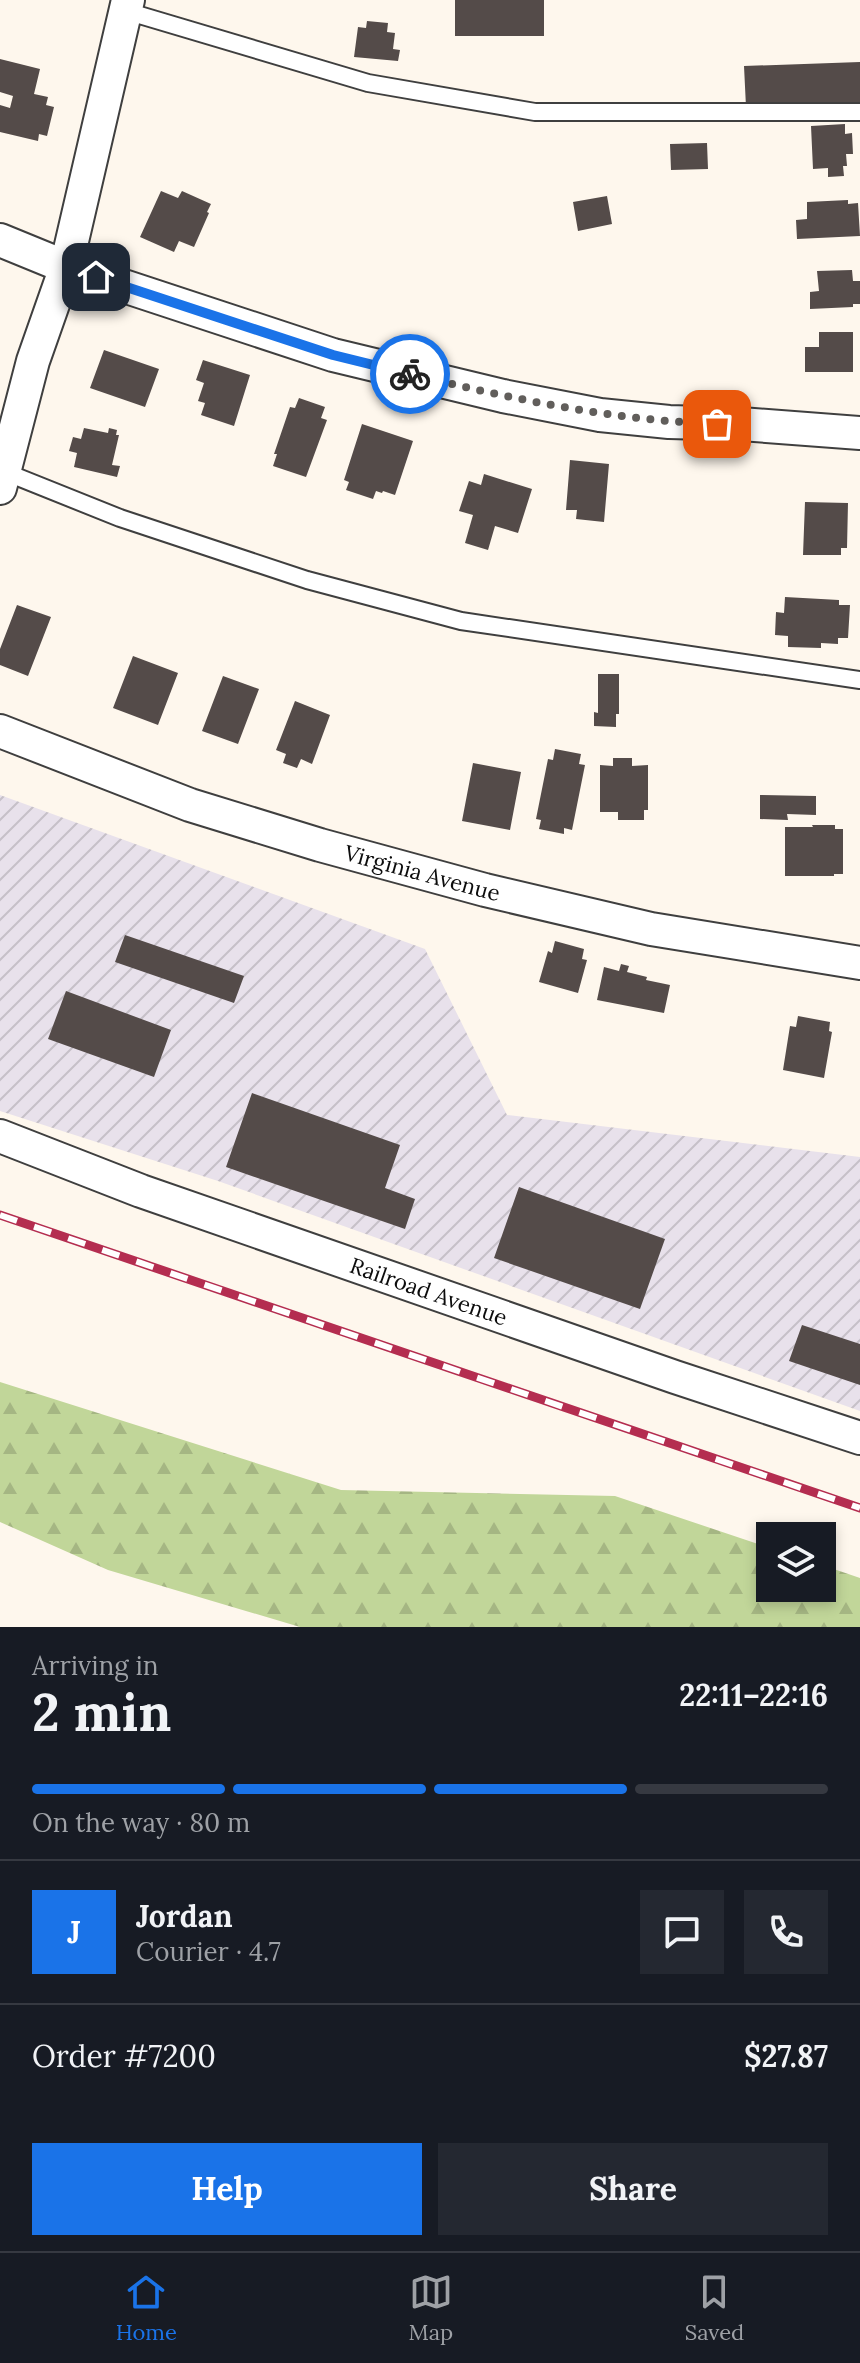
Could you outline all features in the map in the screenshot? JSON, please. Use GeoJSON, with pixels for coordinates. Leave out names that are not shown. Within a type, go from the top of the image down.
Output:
{"type":"FeatureCollection","features":[{"type":"Feature","properties":{"kind":"street"},"geometry":{"type":"LineString","coordinates":[[1,476],[33,361],[66,267],[127,5]]}},
{"type":"Feature","properties":{"kind":"street"},"geometry":{"type":"LineString","coordinates":[[0,240],[66,267],[333,355],[503,396],[600,415],[655,421],[860,433]]}},
{"type":"Feature","properties":{"kind":"street","name":"Virginia Avenue"},"geometry":{"type":"LineString","coordinates":[[0,731],[190,805],[320,845],[485,890],[651,929],[860,963]]}},
{"type":"Feature","properties":{"kind":"street","name":"Railroad Avenue"},"geometry":{"type":"LineString","coordinates":[[0,1136],[141,1191],[675,1377],[860,1438]]}},
{"type":"Feature","properties":{"kind":"lane"},"geometry":{"type":"LineString","coordinates":[[127,5],[368,83],[535,112],[860,112]]}},
{"type":"Feature","properties":{"kind":"lane"},"geometry":{"type":"LineString","coordinates":[[1,476],[307,580],[461,621],[860,680]]}},
{"type":"Feature","properties":{"kind":"shaded area"},"geometry":{"type":"Polygon","coordinates":[[[0,795],[425,949],[507,1115],[860,1157],[860,1411],[218,1181],[0,1111],[0,795]]]}},
{"type":"Feature","properties":{"kind":"green space"},"geometry":{"type":"Polygon","coordinates":[[[0,1382],[341,1490],[615,1496],[756,1543],[756,1602],[836,1602],[836,1570],[860,1578],[860,1627],[300,1627],[108,1570],[0,1522],[0,1382]]]}},
{"type":"Feature","properties":{"kind":"building"},"geometry":{"type":"Polygon","coordinates":[[[455,0],[544,0],[544,36],[455,36],[455,0]]]}},
{"type":"Feature","properties":{"kind":"building"},"geometry":{"type":"Polygon","coordinates":[[[367,21],[388,23],[387,32],[395,33],[393,49],[400,50],[398,61],[354,57],[358,27],[366,28],[367,21]]]}},
{"type":"Feature","properties":{"kind":"building"},"geometry":{"type":"Polygon","coordinates":[[[0,59],[40,69],[34,94],[48,97],[46,105],[54,107],[47,136],[39,134],[38,141],[0,132],[0,105],[10,108],[13,96],[0,92],[0,59]]]}},
{"type":"Feature","properties":{"kind":"building"},"geometry":{"type":"Polygon","coordinates":[[[860,62],[860,103],[746,107],[744,66],[860,62]]]}},
{"type":"Feature","properties":{"kind":"building"},"geometry":{"type":"Polygon","coordinates":[[[845,124],[845,134],[852,133],[853,154],[846,154],[844,176],[828,177],[828,168],[813,169],[811,126],[845,124]]]}},
{"type":"Feature","properties":{"kind":"building"},"geometry":{"type":"Polygon","coordinates":[[[707,143],[708,169],[671,170],[670,144],[707,143]]]}},
{"type":"Feature","properties":{"kind":"building"},"geometry":{"type":"Polygon","coordinates":[[[161,191],[178,198],[182,191],[211,204],[194,247],[179,241],[174,252],[140,237],[161,191]]]}},
{"type":"Feature","properties":{"kind":"building"},"geometry":{"type":"Polygon","coordinates":[[[607,196],[612,224],[578,231],[573,202],[607,196]]]}},
{"type":"Feature","properties":{"kind":"building"},"geometry":{"type":"Polygon","coordinates":[[[848,200],[848,204],[858,203],[860,236],[797,239],[796,220],[807,219],[807,202],[848,200]]]}},
{"type":"Feature","properties":{"kind":"building"},"geometry":{"type":"Polygon","coordinates":[[[852,270],[853,281],[860,281],[860,304],[810,309],[810,292],[819,291],[817,271],[852,270]]]}},
{"type":"Feature","properties":{"kind":"building"},"geometry":{"type":"Polygon","coordinates":[[[819,332],[853,332],[853,372],[805,372],[805,347],[819,347],[819,332]]]}},
{"type":"Feature","properties":{"kind":"building"},"geometry":{"type":"Polygon","coordinates":[[[104,350],[159,369],[145,407],[90,388],[104,350]]]}},
{"type":"Feature","properties":{"kind":"building"},"geometry":{"type":"Polygon","coordinates":[[[203,360],[250,375],[234,426],[201,415],[205,403],[198,401],[204,383],[196,380],[203,360]]]}},
{"type":"Feature","properties":{"kind":"building"},"geometry":{"type":"Polygon","coordinates":[[[299,398],[325,407],[321,418],[327,420],[306,477],[273,466],[290,407],[295,408],[299,398]]]}},
{"type":"Feature","properties":{"kind":"building"},"geometry":{"type":"Polygon","coordinates":[[[362,424],[413,441],[395,495],[376,491],[373,499],[346,490],[349,482],[344,480],[362,424]]]}},
{"type":"Feature","properties":{"kind":"building"},"geometry":{"type":"Polygon","coordinates":[[[84,428],[108,433],[109,428],[117,430],[116,435],[119,435],[112,465],[120,466],[117,477],[74,467],[77,453],[69,451],[73,437],[81,439],[84,428]]]}},
{"type":"Feature","properties":{"kind":"building"},"geometry":{"type":"Polygon","coordinates":[[[570,460],[609,464],[604,522],[576,519],[577,510],[566,510],[570,460]]]}},
{"type":"Feature","properties":{"kind":"building"},"geometry":{"type":"Polygon","coordinates":[[[484,474],[532,489],[518,533],[495,526],[488,550],[465,543],[473,515],[459,511],[469,481],[481,485],[484,474]]]}},
{"type":"Feature","properties":{"kind":"building"},"geometry":{"type":"Polygon","coordinates":[[[805,502],[848,503],[847,548],[841,548],[841,555],[803,555],[805,502]]]}},
{"type":"Feature","properties":{"kind":"building"},"geometry":{"type":"Polygon","coordinates":[[[785,597],[839,600],[839,605],[850,605],[848,638],[838,638],[838,644],[821,643],[821,648],[788,647],[788,636],[775,635],[776,612],[784,613],[785,597]]]}},
{"type":"Feature","properties":{"kind":"building"},"geometry":{"type":"Polygon","coordinates":[[[17,605],[51,617],[28,676],[0,665],[0,649],[17,605]]]}},
{"type":"Feature","properties":{"kind":"building"},"geometry":{"type":"Polygon","coordinates":[[[133,656],[178,673],[158,725],[113,708],[133,656]]]}},
{"type":"Feature","properties":{"kind":"building"},"geometry":{"type":"Polygon","coordinates":[[[598,674],[619,674],[616,727],[594,726],[594,712],[598,713],[598,674]]]}},
{"type":"Feature","properties":{"kind":"building"},"geometry":{"type":"Polygon","coordinates":[[[223,676],[259,689],[238,744],[202,731],[223,676]]]}},
{"type":"Feature","properties":{"kind":"building"},"geometry":{"type":"Polygon","coordinates":[[[295,701],[330,715],[312,764],[301,759],[297,768],[283,763],[286,754],[276,750],[295,701]]]}},
{"type":"Feature","properties":{"kind":"building"},"geometry":{"type":"Polygon","coordinates":[[[555,749],[581,754],[579,764],[585,765],[572,830],[564,828],[564,834],[539,829],[541,820],[536,819],[548,759],[553,760],[555,749]]]}},
{"type":"Feature","properties":{"kind":"building"},"geometry":{"type":"Polygon","coordinates":[[[613,758],[632,758],[632,766],[648,765],[648,810],[644,810],[644,820],[618,820],[618,812],[600,812],[600,765],[613,766],[613,758]]]}},
{"type":"Feature","properties":{"kind":"building"},"geometry":{"type":"Polygon","coordinates":[[[473,763],[521,772],[510,830],[462,821],[473,763]]]}},
{"type":"Feature","properties":{"kind":"building"},"geometry":{"type":"Polygon","coordinates":[[[760,795],[816,796],[816,815],[787,814],[788,820],[760,819],[760,795]]]}},
{"type":"Feature","properties":{"kind":"building"},"geometry":{"type":"Polygon","coordinates":[[[835,825],[835,829],[843,829],[843,874],[785,876],[785,827],[835,825]]]}},
{"type":"Feature","properties":{"kind":"building"},"geometry":{"type":"Polygon","coordinates":[[[125,935],[244,976],[234,1003],[115,962],[125,935]]]}},
{"type":"Feature","properties":{"kind":"building"},"geometry":{"type":"Polygon","coordinates":[[[555,941],[584,949],[582,959],[587,960],[578,993],[539,982],[548,951],[552,953],[555,941]]]}},
{"type":"Feature","properties":{"kind":"building"},"geometry":{"type":"Polygon","coordinates":[[[621,964],[629,966],[627,972],[670,985],[664,1013],[597,1000],[604,967],[619,971],[621,964]]]}},
{"type":"Feature","properties":{"kind":"building"},"geometry":{"type":"Polygon","coordinates":[[[66,991],[171,1030],[154,1077],[48,1039],[66,991]]]}},
{"type":"Feature","properties":{"kind":"building"},"geometry":{"type":"Polygon","coordinates":[[[798,1016],[830,1022],[829,1031],[832,1032],[824,1078],[783,1070],[790,1026],[796,1027],[798,1016]]]}},
{"type":"Feature","properties":{"kind":"building"},"geometry":{"type":"Polygon","coordinates":[[[252,1093],[400,1145],[385,1188],[415,1199],[405,1229],[226,1167],[252,1093]]]}},
{"type":"Feature","properties":{"kind":"building"},"geometry":{"type":"Polygon","coordinates":[[[519,1187],[665,1239],[640,1309],[494,1258],[519,1187]]]}},
{"type":"Feature","properties":{"kind":"building"},"geometry":{"type":"Polygon","coordinates":[[[802,1325],[860,1344],[860,1385],[789,1361],[802,1325]]]}},
{"type":"Feature","properties":{"kind":"railway"},"geometry":{"type":"LineString","coordinates":[[0,1215],[860,1508]]}},
{"type":"Feature","properties":{"kind":"way so far"},"geometry":{"type":"LineString","coordinates":[[410,374],[600,415],[717,424]]}},
{"type":"Feature","properties":{"kind":"route"},"geometry":{"type":"LineString","coordinates":[[96,277],[333,355],[410,374]]}}]}
